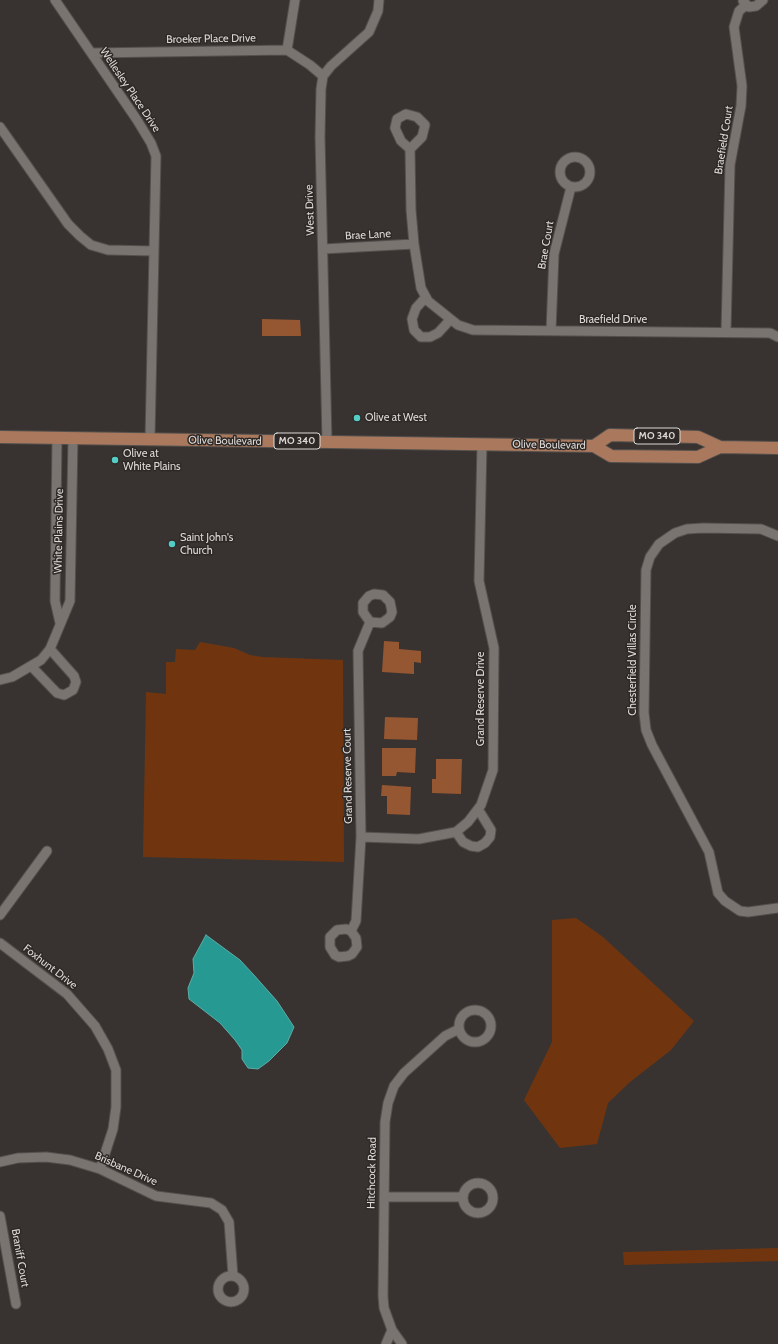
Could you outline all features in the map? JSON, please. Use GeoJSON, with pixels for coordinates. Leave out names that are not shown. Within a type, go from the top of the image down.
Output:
{"type":"FeatureCollection","features":[{"type":"Feature","properties":{"kind":"main road","name":"Olive Boulevard"},"geometry":{"type":"LineString","coordinates":[[594,446],[610,436],[698,437],[720,448]]}},
{"type":"Feature","properties":{"kind":"main road","name":"Olive Boulevard"},"geometry":{"type":"LineString","coordinates":[[0,437],[594,446],[611,456],[698,457],[720,448],[778,448]]}},
{"type":"Feature","properties":{"kind":"street","name":"Wellesley Place Drive"},"geometry":{"type":"LineString","coordinates":[[55,0],[137,120],[151,143],[156,156],[150,439]]}},
{"type":"Feature","properties":{"kind":"street"},"geometry":{"type":"LineString","coordinates":[[295,0],[287,50],[310,65],[323,76],[331,66],[368,32],[374,22],[379,0]]}},
{"type":"Feature","properties":{"kind":"street","name":"Braefield Court"},"geometry":{"type":"LineString","coordinates":[[726,332],[730,165],[741,106],[742,86],[734,28],[739,11],[744,2],[749,7],[756,6],[763,0]]}},
{"type":"Feature","properties":{"kind":"street","name":"Broeker Place Drive"},"geometry":{"type":"LineString","coordinates":[[92,53],[287,50]]}},
{"type":"Feature","properties":{"kind":"street","name":"West Drive"},"geometry":{"type":"LineString","coordinates":[[323,76],[320,137],[327,441]]}},
{"type":"Feature","properties":{"kind":"street"},"geometry":{"type":"LineString","coordinates":[[0,127],[68,224],[91,245],[108,250],[154,251]]}},
{"type":"Feature","properties":{"kind":"street","name":"Braefield Drive"},"geometry":{"type":"LineString","coordinates":[[410,149],[411,210],[414,244],[421,288],[426,297],[437,310],[458,325],[473,330],[551,332],[770,333],[778,337]]}},
{"type":"Feature","properties":{"kind":"street","name":"Brae Court"},"geometry":{"type":"LineString","coordinates":[[551,332],[554,254],[571,187]]}},
{"type":"Feature","properties":{"kind":"street","name":"Brae Lane"},"geometry":{"type":"LineString","coordinates":[[323,249],[414,244]]}},
{"type":"Feature","properties":{"kind":"street"},"geometry":{"type":"LineString","coordinates":[[426,297],[416,308],[412,319],[414,330],[421,337],[430,338],[438,333],[450,320]]}},
{"type":"Feature","properties":{"kind":"street","name":"White Plains Drive"},"geometry":{"type":"LineString","coordinates":[[57,437],[55,601],[60,623]]}},
{"type":"Feature","properties":{"kind":"street","name":"White Plains Drive"},"geometry":{"type":"LineString","coordinates":[[0,680],[12,677],[32,667],[41,660],[50,649],[70,601],[73,438]]}},
{"type":"Feature","properties":{"kind":"street","name":"Grand Reserve Drive"},"geometry":{"type":"LineString","coordinates":[[456,832],[468,822],[481,805],[493,762],[494,648],[479,581],[482,444]]}},
{"type":"Feature","properties":{"kind":"street","name":"Chesterfield Villas Circle"},"geometry":{"type":"LineString","coordinates":[[778,536],[761,529],[687,529],[675,532],[659,544],[650,557],[646,570],[644,713],[646,730],[652,745],[709,852],[718,893],[725,901],[740,911],[748,912],[778,908]]}},
{"type":"Feature","properties":{"kind":"street","name":"Grand Reserve Court"},"geometry":{"type":"LineString","coordinates":[[350,931],[356,921],[361,837],[358,651],[370,622]]}},
{"type":"Feature","properties":{"kind":"street"},"geometry":{"type":"LineString","coordinates":[[32,667],[57,693],[64,695],[73,690],[76,682],[74,676],[50,649]]}},
{"type":"Feature","properties":{"kind":"street"},"geometry":{"type":"LineString","coordinates":[[361,837],[419,839],[456,832],[463,842],[471,846],[478,847],[485,843],[490,837],[490,830],[478,809]]}},
{"type":"Feature","properties":{"kind":"street"},"geometry":{"type":"LineString","coordinates":[[0,915],[47,851]]}},
{"type":"Feature","properties":{"kind":"street","name":"Foxhunt Drive"},"geometry":{"type":"LineString","coordinates":[[0,943],[67,994],[90,1021],[108,1049],[116,1070],[116,1107],[113,1129],[100,1169]]}},
{"type":"Feature","properties":{"kind":"street","name":"Hitchcock Road"},"geometry":{"type":"LineString","coordinates":[[402,1344],[392,1330],[384,1308],[383,1296],[385,1122],[388,1103],[394,1086],[404,1073],[445,1036],[459,1029]]}},
{"type":"Feature","properties":{"kind":"street","name":"Brisbane Drive"},"geometry":{"type":"LineString","coordinates":[[0,1162],[18,1158],[46,1157],[70,1160],[100,1169],[156,1196],[212,1203],[222,1210],[229,1222],[233,1276]]}},
{"type":"Feature","properties":{"kind":"street"},"geometry":{"type":"LineString","coordinates":[[384,1196],[463,1197]]}},
{"type":"Feature","properties":{"kind":"street","name":"Braniff Court"},"geometry":{"type":"LineString","coordinates":[[0,1216],[16,1304]]}},
{"type":"Feature","properties":{"kind":"street"},"geometry":{"type":"LineString","coordinates":[[386,1344],[392,1330]]}},
{"type":"Feature","properties":{"kind":"shaded area"},"geometry":{"type":"Polygon","coordinates":[[[200,642],[234,648],[250,655],[262,657],[343,660],[344,862],[143,857],[146,692],[166,694],[166,662],[175,662],[176,649],[195,650],[200,642]]]}},
{"type":"Feature","properties":{"kind":"shaded area"},"geometry":{"type":"Polygon","coordinates":[[[576,918],[603,937],[694,1021],[671,1050],[630,1082],[608,1103],[597,1144],[560,1148],[524,1100],[552,1042],[552,920],[576,918]]]}},
{"type":"Feature","properties":{"kind":"shaded area"},"geometry":{"type":"Polygon","coordinates":[[[778,1248],[778,1261],[624,1265],[623,1252],[778,1248]]]}},
{"type":"Feature","properties":{"kind":"water"},"geometry":{"type":"Polygon","coordinates":[[[206,935],[240,960],[277,1001],[294,1027],[287,1043],[269,1061],[258,1069],[248,1068],[242,1059],[242,1050],[235,1040],[220,1023],[189,999],[188,988],[194,973],[193,959],[206,935]]]}},
{"type":"Feature","properties":{"kind":"building"},"geometry":{"type":"Polygon","coordinates":[[[262,319],[300,320],[301,336],[262,336],[262,319]]]}},
{"type":"Feature","properties":{"kind":"building"},"geometry":{"type":"Polygon","coordinates":[[[384,641],[399,642],[399,649],[421,651],[421,663],[414,662],[414,674],[382,672],[384,641]]]}},
{"type":"Feature","properties":{"kind":"building"},"geometry":{"type":"Polygon","coordinates":[[[385,717],[418,718],[417,740],[384,739],[385,717]]]}},
{"type":"Feature","properties":{"kind":"building"},"geometry":{"type":"Polygon","coordinates":[[[382,748],[416,748],[415,773],[397,772],[396,776],[382,776],[382,748]]]}},
{"type":"Feature","properties":{"kind":"building"},"geometry":{"type":"Polygon","coordinates":[[[436,759],[462,759],[461,794],[432,793],[432,779],[436,779],[436,759]]]}},
{"type":"Feature","properties":{"kind":"building"},"geometry":{"type":"Polygon","coordinates":[[[382,785],[411,787],[410,815],[387,814],[387,796],[381,796],[382,785]]]}},
{"type":"Feature","properties":{"kind":"place","name":"Olive at West"},"geometry":{"type":"Point","coordinates":[357,418]}},
{"type":"Feature","properties":{"kind":"place","name":"Olive at White Plains"},"geometry":{"type":"Point","coordinates":[115,460]}},
{"type":"Feature","properties":{"kind":"place","name":"Saint John's Church"},"geometry":{"type":"Point","coordinates":[172,544]}}]}
